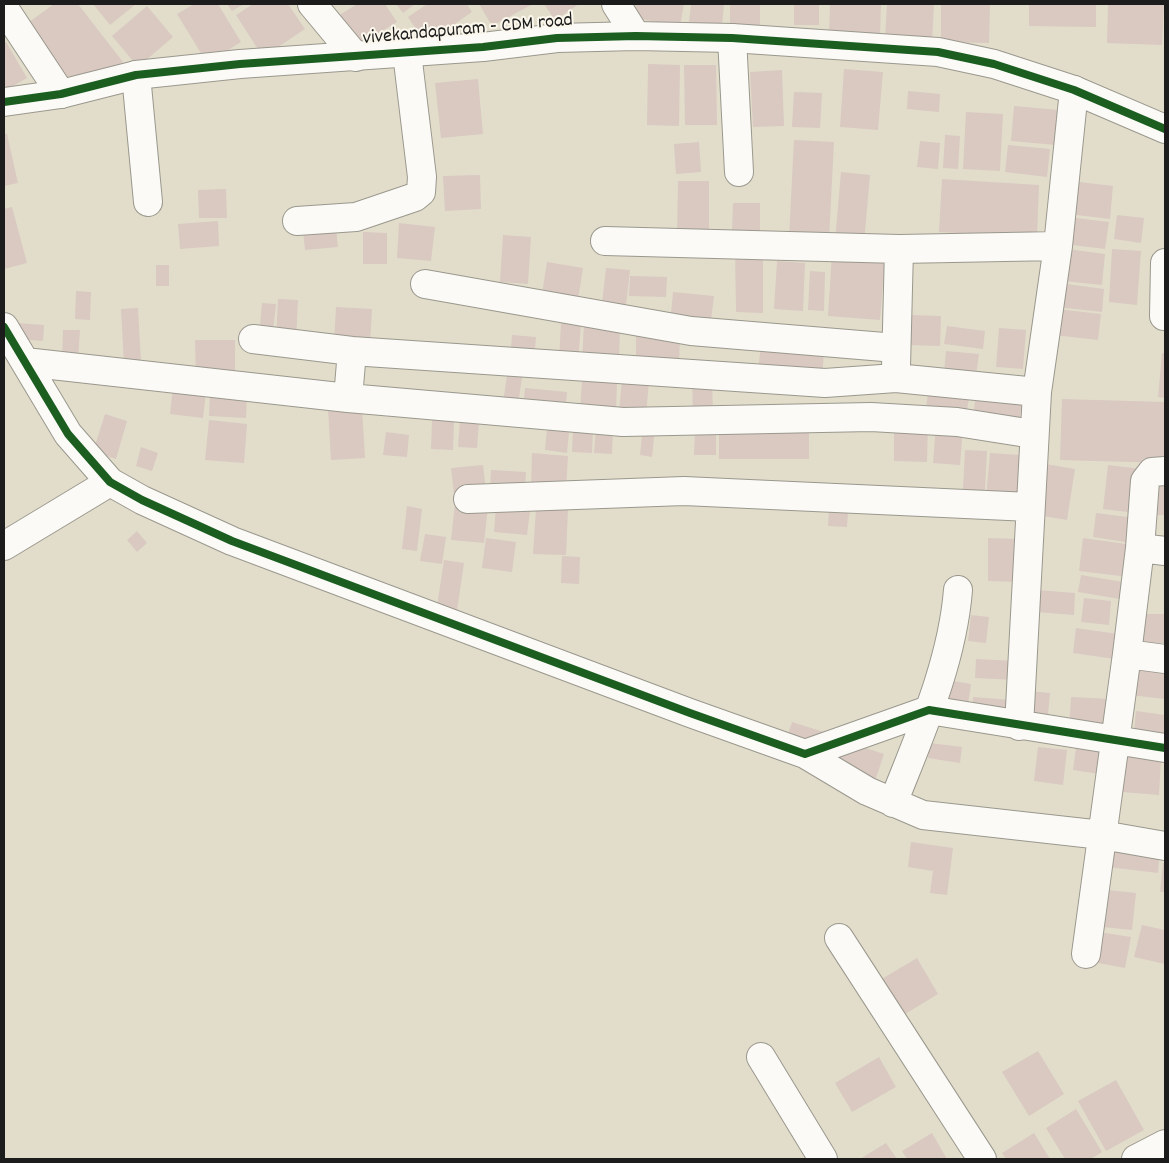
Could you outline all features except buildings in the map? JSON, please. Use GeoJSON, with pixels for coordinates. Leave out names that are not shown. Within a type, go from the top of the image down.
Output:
{"type":"FeatureCollection","features":[{"type":"Feature","properties":{"kind":"street"},"geometry":{"type":"LineString","coordinates":[[8,4],[4,8],[62,94]]}},
{"type":"Feature","properties":{"kind":"street"},"geometry":{"type":"LineString","coordinates":[[312,4],[356,57]]}},
{"type":"Feature","properties":{"kind":"street"},"geometry":{"type":"LineString","coordinates":[[616,4],[636,36]]}},
{"type":"Feature","properties":{"kind":"street","name":"vivekandapuram - CDM road"},"geometry":{"type":"LineString","coordinates":[[4,102],[62,94],[136,75],[240,64],[407,53],[557,38],[636,36],[732,38],[938,52],[994,64],[1074,90],[1165,129]]}},
{"type":"Feature","properties":{"kind":"street"},"geometry":{"type":"LineString","coordinates":[[732,38],[739,172]]}},
{"type":"Feature","properties":{"kind":"street"},"geometry":{"type":"LineString","coordinates":[[297,221],[356,217],[415,197],[420,192],[423,184],[407,53]]}},
{"type":"Feature","properties":{"kind":"street"},"geometry":{"type":"LineString","coordinates":[[136,75],[148,202]]}},
{"type":"Feature","properties":{"kind":"street"},"geometry":{"type":"LineString","coordinates":[[1019,726],[1037,392],[1058,246],[1074,90]]}},
{"type":"Feature","properties":{"kind":"street"},"geometry":{"type":"LineString","coordinates":[[605,241],[899,248],[1058,246]]}},
{"type":"Feature","properties":{"kind":"street"},"geometry":{"type":"LineString","coordinates":[[896,378],[899,248]]}},
{"type":"Feature","properties":{"kind":"street"},"geometry":{"type":"LineString","coordinates":[[1164,316],[1165,263]]}},
{"type":"Feature","properties":{"kind":"street"},"geometry":{"type":"LineString","coordinates":[[425,284],[690,331],[896,348]]}},
{"type":"Feature","properties":{"kind":"street"},"geometry":{"type":"LineString","coordinates":[[4,327],[68,434],[110,482],[142,500],[232,541],[690,713],[805,754],[867,791],[923,815],[1102,835],[1165,846]]}},
{"type":"Feature","properties":{"kind":"street"},"geometry":{"type":"LineString","coordinates":[[252,339],[352,351],[825,383],[896,378],[1037,392]]}},
{"type":"Feature","properties":{"kind":"street"},"geometry":{"type":"LineString","coordinates":[[348,398],[352,351]]}},
{"type":"Feature","properties":{"kind":"street"},"geometry":{"type":"LineString","coordinates":[[25,362],[348,398],[622,422],[871,417],[957,422],[1034,434]]}},
{"type":"Feature","properties":{"kind":"street"},"geometry":{"type":"LineString","coordinates":[[1086,954],[1127,654],[1152,550],[1144,481],[1152,472],[1165,471]]}},
{"type":"Feature","properties":{"kind":"street"},"geometry":{"type":"LineString","coordinates":[[4,546],[110,482]]}},
{"type":"Feature","properties":{"kind":"street"},"geometry":{"type":"LineString","coordinates":[[468,499],[684,491],[1030,507]]}},
{"type":"Feature","properties":{"kind":"street"},"geometry":{"type":"LineString","coordinates":[[893,803],[943,670],[955,622],[958,590]]}},
{"type":"Feature","properties":{"kind":"street"},"geometry":{"type":"LineString","coordinates":[[1127,654],[1165,659]]}},
{"type":"Feature","properties":{"kind":"street"},"geometry":{"type":"LineString","coordinates":[[805,754],[929,710],[1165,748]]}},
{"type":"Feature","properties":{"kind":"street"},"geometry":{"type":"LineString","coordinates":[[840,938],[982,1159]]}},
{"type":"Feature","properties":{"kind":"street"},"geometry":{"type":"LineString","coordinates":[[761,1057],[823,1159]]}},
{"type":"Feature","properties":{"kind":"street"},"geometry":{"type":"LineString","coordinates":[[1136,1159],[1165,1144]]}},
{"type":"Feature","properties":{"kind":"cycle path"},"geometry":{"type":"LineString","coordinates":[[4,102],[61,94],[136,75],[240,64],[483,47],[557,38],[636,36],[732,38],[938,52],[994,64],[1074,90],[1165,129]]}},
{"type":"Feature","properties":{"kind":"cycle path"},"geometry":{"type":"LineString","coordinates":[[4,327],[68,434],[110,482],[142,500],[232,541],[690,713],[805,754],[929,710],[1165,748]]}}]}
